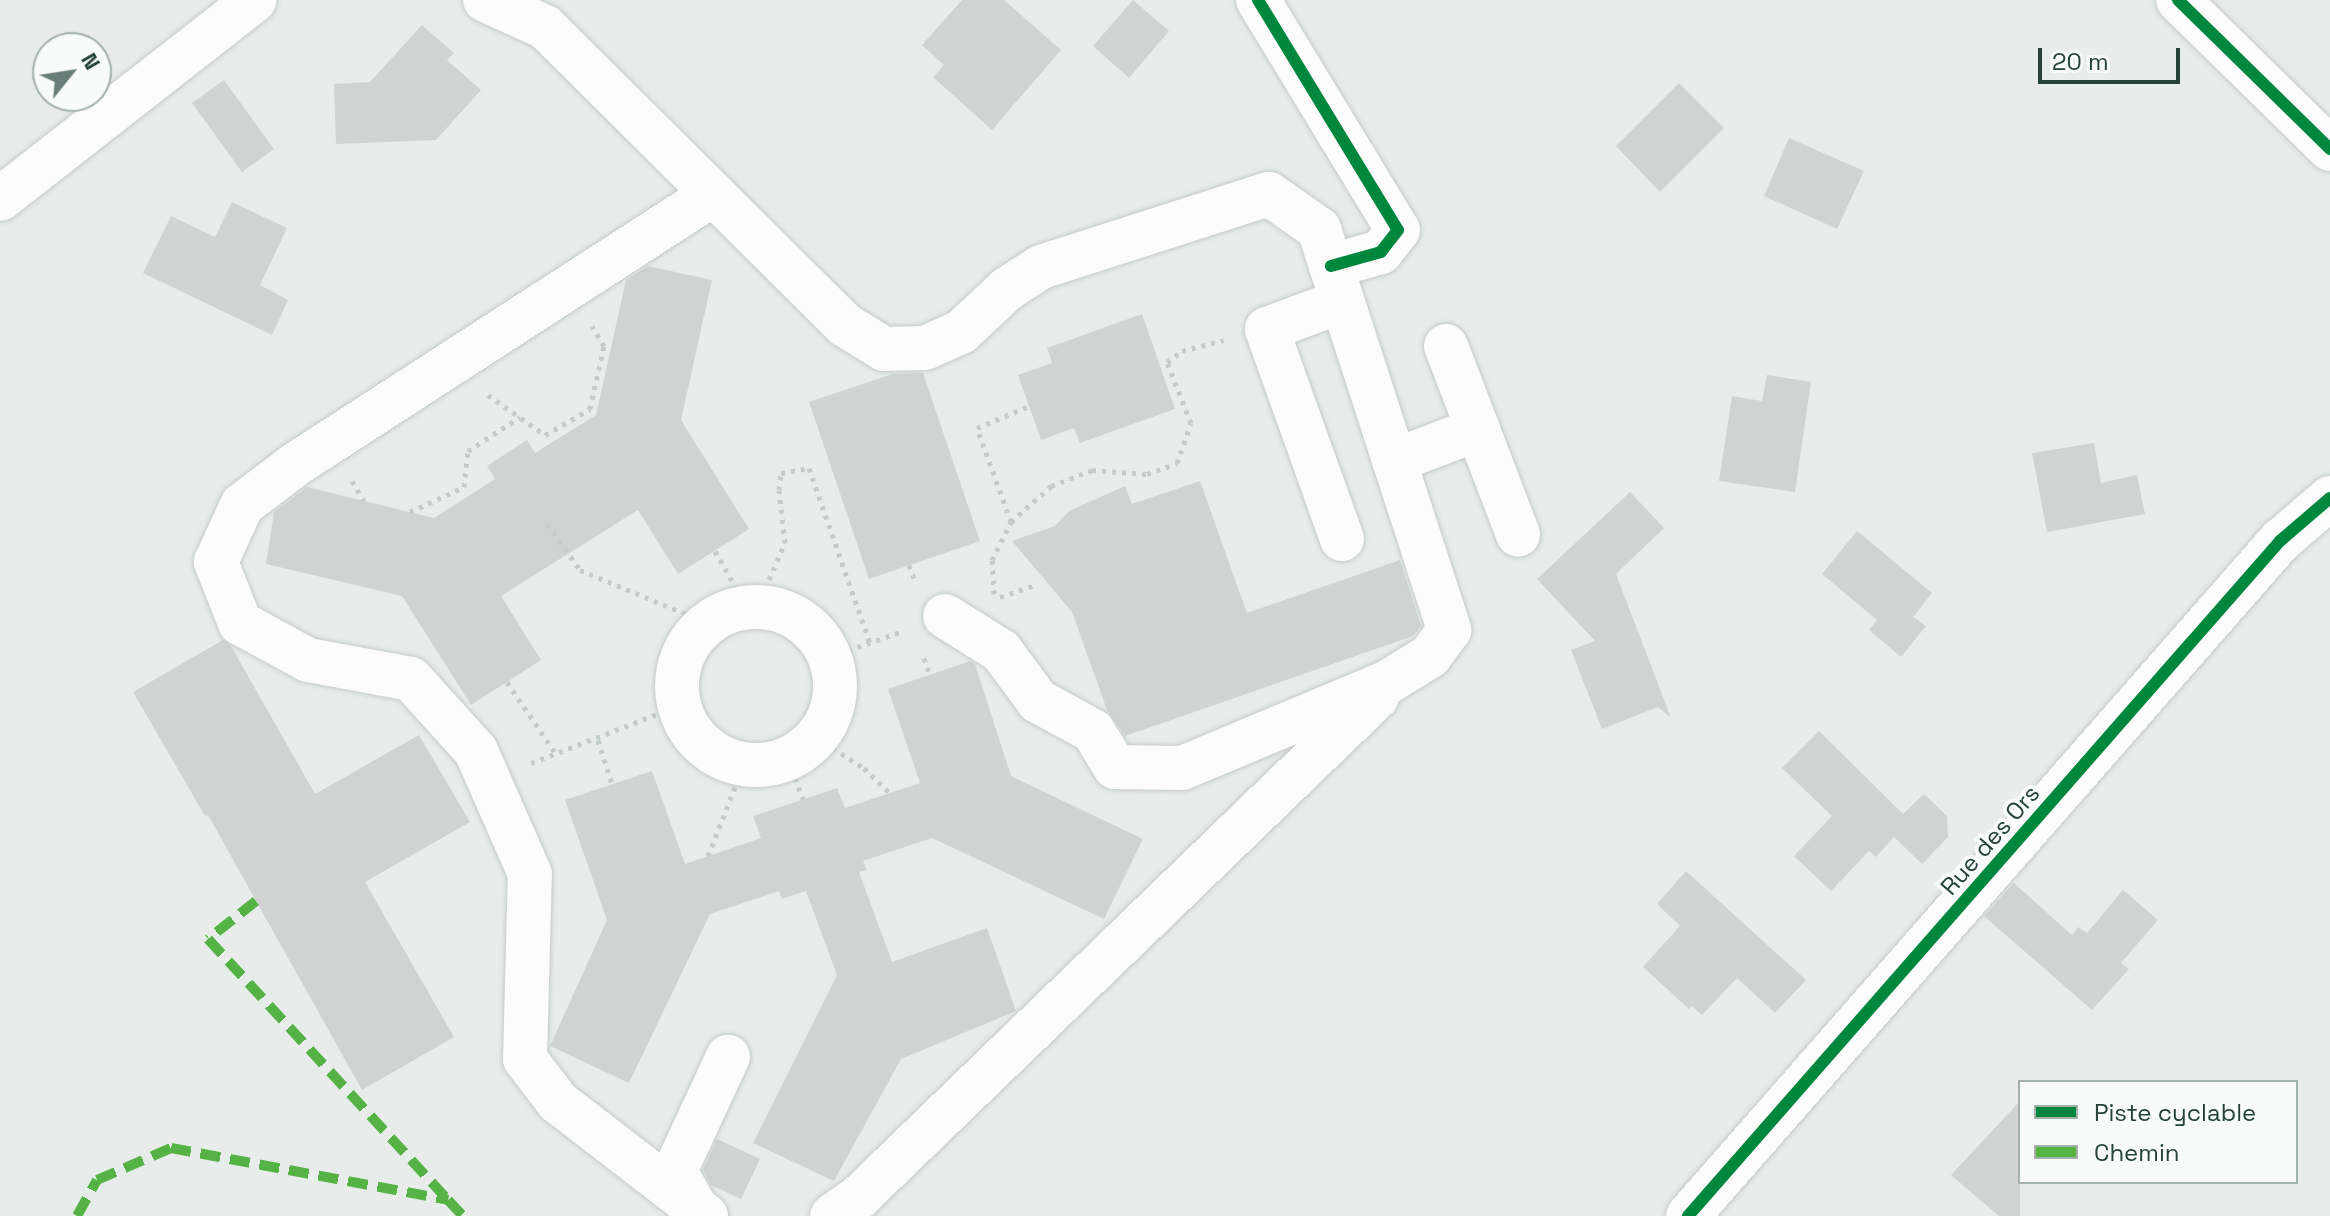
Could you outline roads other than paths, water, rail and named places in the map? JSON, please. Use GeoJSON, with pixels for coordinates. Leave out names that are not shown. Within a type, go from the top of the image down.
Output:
{"type":"FeatureCollection","features":[{"type":"Feature","properties":{"kind":"street"},"geometry":{"type":"LineString","coordinates":[[0,199],[255,0]]}},
{"type":"Feature","properties":{"kind":"street"},"geometry":{"type":"LineString","coordinates":[[485,0],[545,27],[845,325],[884,349],[925,348],[961,332],[1007,289],[1041,267],[1269,194],[1319,229],[1449,630],[1430,656],[1402,673],[1182,768],[1115,767],[1093,731],[1038,701],[1001,651],[945,616]]}},
{"type":"Feature","properties":{"kind":"street"},"geometry":{"type":"LineString","coordinates":[[1258,0],[1398,230],[1381,252],[1267,329],[1342,539]]}},
{"type":"Feature","properties":{"kind":"street"},"geometry":{"type":"LineString","coordinates":[[2178,0],[2330,149]]}},
{"type":"Feature","properties":{"kind":"street"},"geometry":{"type":"LineString","coordinates":[[700,1211],[558,1102],[525,1059],[530,874],[476,751],[411,679],[308,660],[240,623],[216,562],[242,505],[296,464],[713,194]]}},
{"type":"Feature","properties":{"kind":"street"},"geometry":{"type":"LineString","coordinates":[[1446,346],[1518,535]]}},
{"type":"Feature","properties":{"kind":"street"},"geometry":{"type":"LineString","coordinates":[[1394,461],[1478,429]]}},
{"type":"Feature","properties":{"kind":"street","name":"Rue des Ors"},"geometry":{"type":"LineString","coordinates":[[1688,1216],[2280,541],[2330,498]]}},
{"type":"Feature","properties":{"kind":"street"},"geometry":{"type":"LineString","coordinates":[[736,613],[792,615],[811,629],[825,647],[833,668],[835,690],[831,713],[802,748],[763,766],[744,764],[719,757],[701,744],[687,726],[678,706],[676,682],[681,660],[691,640],[736,613]]}},
{"type":"Feature","properties":{"kind":"street"},"geometry":{"type":"LineString","coordinates":[[832,1216],[859,1197],[1402,673]]}},
{"type":"Feature","properties":{"kind":"street"},"geometry":{"type":"LineString","coordinates":[[700,1211],[675,1171],[728,1057]]}}]}
